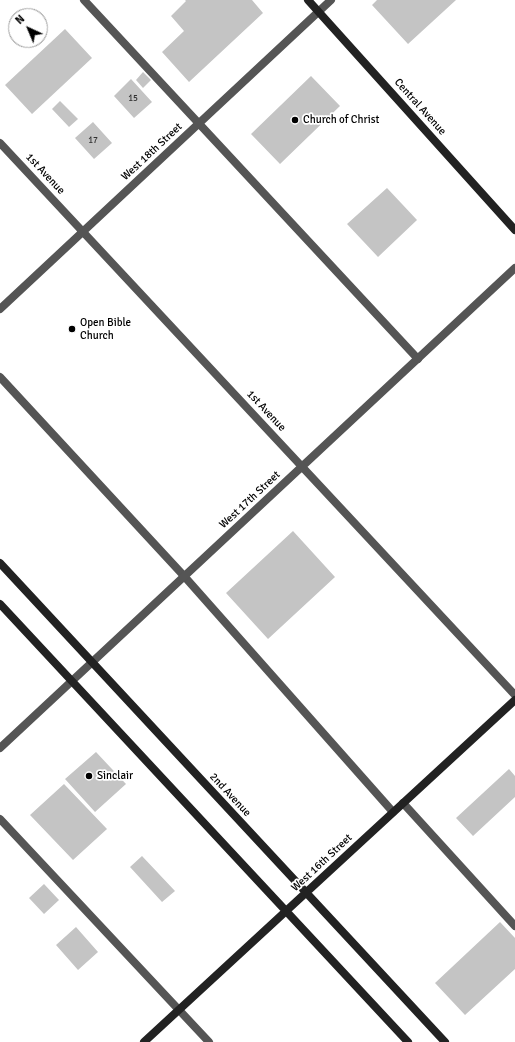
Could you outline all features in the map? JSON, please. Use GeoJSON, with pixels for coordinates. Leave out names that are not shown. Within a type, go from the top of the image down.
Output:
{"type":"FeatureCollection","features":[{"type":"Feature","properties":{"kind":"main road","name":"Central Avenue"},"geometry":{"type":"LineString","coordinates":[[308,0],[515,230]]}},
{"type":"Feature","properties":{"kind":"main road","name":"2nd Avenue"},"geometry":{"type":"LineString","coordinates":[[0,563],[445,1042]]}},
{"type":"Feature","properties":{"kind":"main road"},"geometry":{"type":"LineString","coordinates":[[0,604],[71,682],[287,910],[408,1042]]}},
{"type":"Feature","properties":{"kind":"main road","name":"West 16th Street"},"geometry":{"type":"LineString","coordinates":[[144,1042],[515,700]]}},
{"type":"Feature","properties":{"kind":"street"},"geometry":{"type":"LineString","coordinates":[[84,0],[418,359]]}},
{"type":"Feature","properties":{"kind":"street","name":"West 18th Street"},"geometry":{"type":"LineString","coordinates":[[0,309],[331,0]]}},
{"type":"Feature","properties":{"kind":"street","name":"1st Avenue"},"geometry":{"type":"LineString","coordinates":[[0,142],[515,695]]}},
{"type":"Feature","properties":{"kind":"street","name":"West 17th Street"},"geometry":{"type":"LineString","coordinates":[[0,748],[515,268]]}},
{"type":"Feature","properties":{"kind":"street"},"geometry":{"type":"LineString","coordinates":[[0,377],[184,576],[394,812]]}},
{"type":"Feature","properties":{"kind":"street"},"geometry":{"type":"LineString","coordinates":[[403,803],[515,926]]}},
{"type":"Feature","properties":{"kind":"street"},"geometry":{"type":"LineString","coordinates":[[0,818],[178,1011],[209,1042]]}},
{"type":"Feature","properties":{"kind":"building"},"geometry":{"type":"Polygon","coordinates":[[[185,0],[252,0],[263,13],[189,82],[162,52],[184,31],[171,16],[186,1],[185,0]]]}},
{"type":"Feature","properties":{"kind":"building"},"geometry":{"type":"Polygon","coordinates":[[[377,0],[456,0],[408,44],[372,5],[377,0]]]}},
{"type":"Feature","properties":{"kind":"building"},"geometry":{"type":"Polygon","coordinates":[[[65,29],[92,58],[32,114],[5,85],[45,48],[48,48],[48,45],[65,29]]]}},
{"type":"Feature","properties":{"kind":"building"},"geometry":{"type":"Polygon","coordinates":[[[143,72],[151,80],[143,88],[136,80],[143,72]]]}},
{"type":"Feature","properties":{"kind":"building"},"geometry":{"type":"Polygon","coordinates":[[[311,76],[340,106],[280,164],[251,134],[311,76]]]}},
{"type":"Feature","properties":{"kind":"building"},"geometry":{"type":"Polygon","coordinates":[[[131,79],[152,102],[134,118],[114,96],[131,79]]]}},
{"type":"Feature","properties":{"kind":"building"},"geometry":{"type":"Polygon","coordinates":[[[60,101],[78,119],[69,127],[52,109],[60,101]]]}},
{"type":"Feature","properties":{"kind":"building"},"geometry":{"type":"Polygon","coordinates":[[[93,122],[112,143],[94,159],[75,138],[93,122]]]}},
{"type":"Feature","properties":{"kind":"building"},"geometry":{"type":"Polygon","coordinates":[[[387,188],[417,220],[378,257],[347,224],[387,188]]]}},
{"type":"Feature","properties":{"kind":"building"},"geometry":{"type":"Polygon","coordinates":[[[293,531],[335,577],[268,639],[226,593],[293,531]]]}},
{"type":"Feature","properties":{"kind":"building"},"geometry":{"type":"Polygon","coordinates":[[[96,752],[126,784],[95,812],[65,779],[96,752]]]}},
{"type":"Feature","properties":{"kind":"building"},"geometry":{"type":"Polygon","coordinates":[[[509,769],[515,776],[515,797],[473,836],[456,818],[509,769]]]}},
{"type":"Feature","properties":{"kind":"building"},"geometry":{"type":"Polygon","coordinates":[[[64,784],[107,829],[73,860],[30,815],[64,784]]]}},
{"type":"Feature","properties":{"kind":"building"},"geometry":{"type":"Polygon","coordinates":[[[142,856],[175,891],[162,902],[130,867],[142,856]]]}},
{"type":"Feature","properties":{"kind":"building"},"geometry":{"type":"Polygon","coordinates":[[[44,884],[59,900],[44,914],[29,898],[44,884]]]}},
{"type":"Feature","properties":{"kind":"building"},"geometry":{"type":"Polygon","coordinates":[[[500,922],[515,938],[515,969],[465,1015],[435,983],[500,922]]]}},
{"type":"Feature","properties":{"kind":"building"},"geometry":{"type":"Polygon","coordinates":[[[76,927],[98,952],[78,970],[56,945],[76,927]]]}},
{"type":"Feature","properties":{"kind":"place","name":"Church of Christ"},"geometry":{"type":"Point","coordinates":[295,120]}},
{"type":"Feature","properties":{"kind":"place","name":"Open Bible Church"},"geometry":{"type":"Point","coordinates":[72,329]}},
{"type":"Feature","properties":{"kind":"place","name":"Sinclair"},"geometry":{"type":"Point","coordinates":[89,776]}}]}
